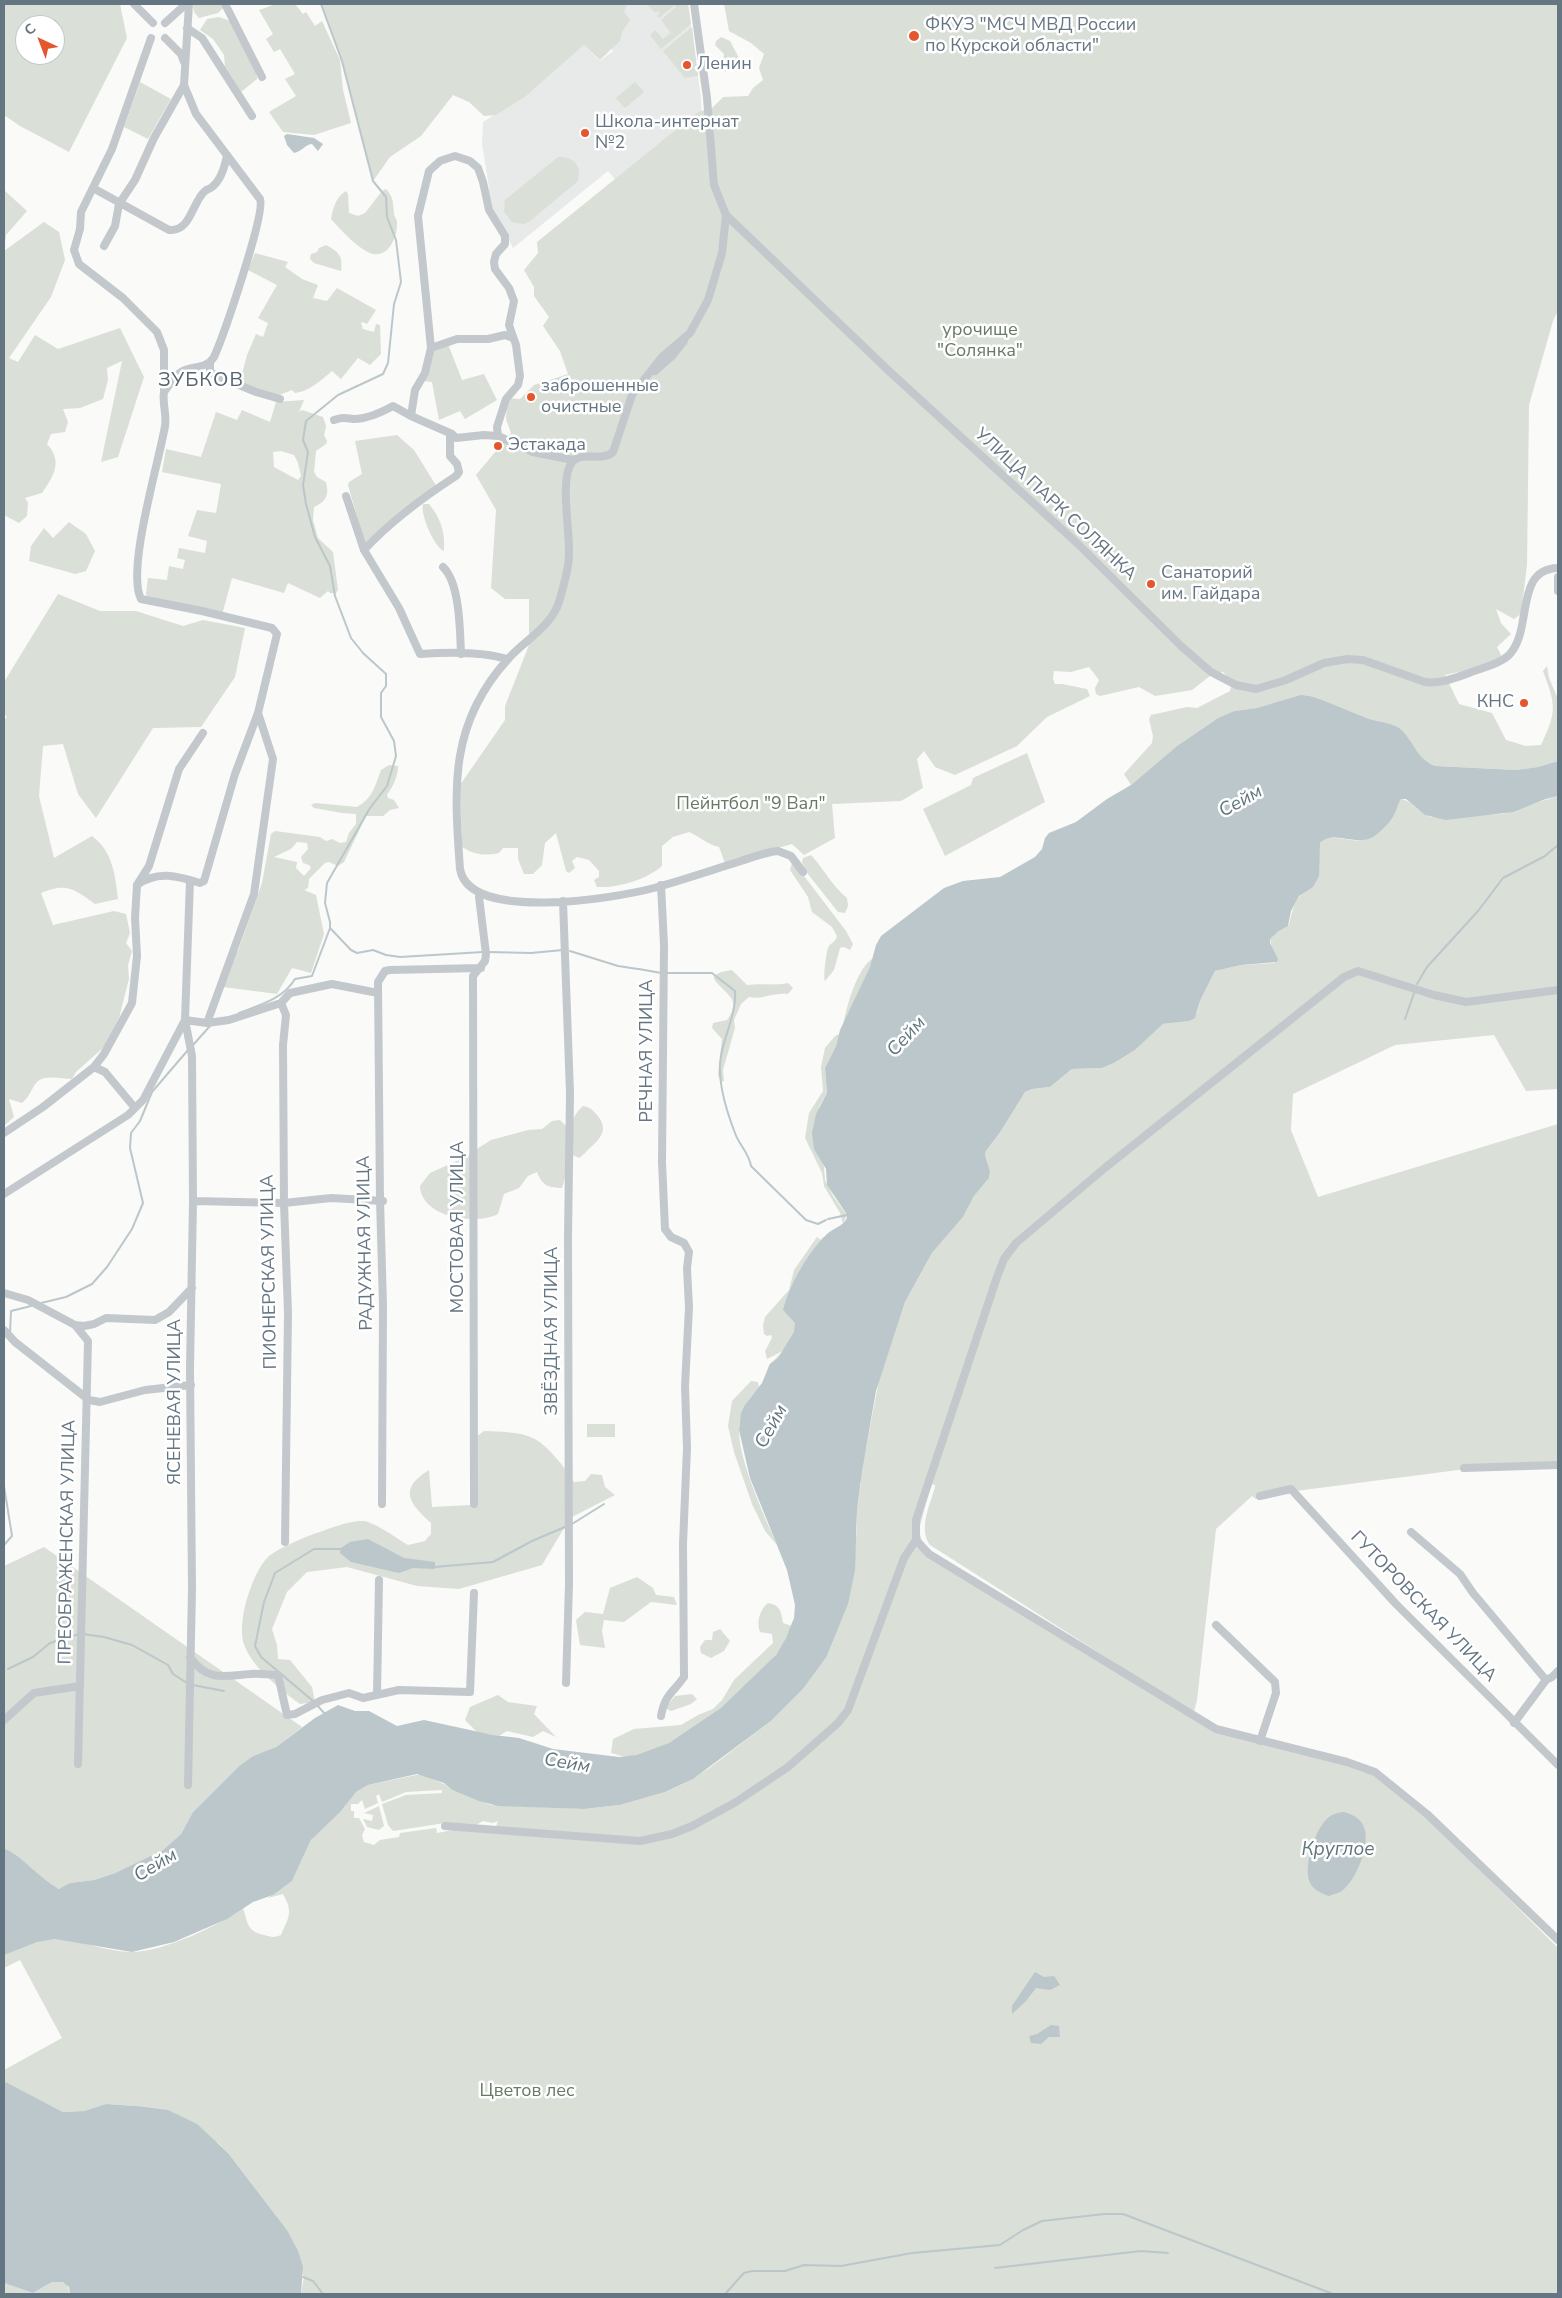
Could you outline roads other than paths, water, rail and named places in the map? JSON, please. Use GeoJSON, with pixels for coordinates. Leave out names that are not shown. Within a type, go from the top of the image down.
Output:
{"type":"FeatureCollection","features":[{"type":"Feature","properties":{"kind":"street"},"geometry":{"type":"LineString","coordinates":[[134,4],[153,23]]}},
{"type":"Feature","properties":{"kind":"street"},"geometry":{"type":"LineString","coordinates":[[188,4],[184,85],[196,114],[260,199],[262,208],[223,332],[210,362],[210,372],[256,392],[280,399]]}},
{"type":"Feature","properties":{"kind":"street"},"geometry":{"type":"LineString","coordinates":[[166,23],[188,4]]}},
{"type":"Feature","properties":{"kind":"street"},"geometry":{"type":"LineString","coordinates":[[225,4],[262,77]]}},
{"type":"Feature","properties":{"kind":"street","name":"УЛИЦА ПАРК СОЛЯНКА"},"geometry":{"type":"LineString","coordinates":[[694,4],[707,98],[714,185],[726,215],[902,383],[1078,544],[1181,646],[1211,672],[1236,685],[1250,689],[1264,688],[1324,662],[1348,659],[1363,660],[1425,682],[1433,683],[1456,678],[1508,656],[1516,644],[1524,624],[1530,585],[1544,571],[1558,568]]}},
{"type":"Feature","properties":{"kind":"street"},"geometry":{"type":"LineString","coordinates":[[187,28],[202,38],[252,116]]}},
{"type":"Feature","properties":{"kind":"street"},"geometry":{"type":"LineString","coordinates":[[137,885],[145,879],[174,875],[200,883],[204,881],[235,774],[258,713],[277,634],[276,630],[202,611],[141,599],[138,593],[137,565],[165,426],[164,392],[166,375],[164,350],[157,332],[123,298],[79,264],[74,250],[80,229],[81,212],[112,149],[151,38]]}},
{"type":"Feature","properties":{"kind":"street"},"geometry":{"type":"LineString","coordinates":[[165,38],[181,54],[185,63]]}},
{"type":"Feature","properties":{"kind":"street"},"geometry":{"type":"LineString","coordinates":[[104,246],[114,226],[119,204],[135,180],[154,138],[184,85]]}},
{"type":"Feature","properties":{"kind":"street"},"geometry":{"type":"LineString","coordinates":[[93,188],[169,230],[174,230],[186,222],[205,191],[214,185],[225,167],[227,155]]}},
{"type":"Feature","properties":{"kind":"street"},"geometry":{"type":"LineString","coordinates":[[411,416],[415,390],[425,372],[430,348],[418,216],[429,171],[440,161],[455,156],[475,164],[481,176],[488,210],[505,236],[505,244],[494,258],[495,269],[513,296],[514,305],[509,325],[516,345],[520,381],[506,398],[497,427],[498,436]]}},
{"type":"Feature","properties":{"kind":"street"},"geometry":{"type":"LineString","coordinates":[[726,215],[722,253],[712,290],[697,322],[687,336],[662,357],[632,395],[612,452],[604,457],[579,457],[570,465],[566,483],[570,555],[558,606],[548,621],[507,659],[470,716],[460,747],[457,776],[460,869],[466,884],[480,893],[496,899],[518,902],[563,901],[662,885],[778,851],[791,856],[803,872]]}},
{"type":"Feature","properties":{"kind":"street"},"geometry":{"type":"LineString","coordinates":[[430,348],[457,339],[488,339],[506,334],[513,338]]}},
{"type":"Feature","properties":{"kind":"street"},"geometry":{"type":"LineString","coordinates":[[164,392],[181,372],[210,362]]}},
{"type":"Feature","properties":{"kind":"street"},"geometry":{"type":"LineString","coordinates":[[334,420],[343,417],[363,418],[381,413],[393,406],[456,438],[498,436],[533,452],[574,460]]}},
{"type":"Feature","properties":{"kind":"street"},"geometry":{"type":"LineString","coordinates":[[364,550],[403,513],[459,472],[457,464],[450,456],[450,434]]}},
{"type":"Feature","properties":{"kind":"street"},"geometry":{"type":"LineString","coordinates":[[346,496],[364,550],[399,608],[420,654],[497,656],[507,659]]}},
{"type":"Feature","properties":{"kind":"street"},"geometry":{"type":"LineString","coordinates":[[443,567],[450,574],[454,592],[460,629],[461,654]]}},
{"type":"Feature","properties":{"kind":"street"},"geometry":{"type":"LineString","coordinates":[[1558,577],[1558,591]]}},
{"type":"Feature","properties":{"kind":"street"},"geometry":{"type":"LineString","coordinates":[[207,1024],[254,894],[273,759],[258,713]]}},
{"type":"Feature","properties":{"kind":"street"},"geometry":{"type":"LineString","coordinates":[[4,1133],[43,1107],[94,1068],[104,1054],[132,1003],[137,956],[135,918],[137,885],[149,866],[179,769],[202,733]]}},
{"type":"Feature","properties":{"kind":"street"},"geometry":{"type":"LineString","coordinates":[[4,1194],[128,1115],[144,1100],[185,1020],[190,880]]}},
{"type":"Feature","properties":{"kind":"street","name":"РЕЧНАЯ УЛИЦА"},"geometry":{"type":"LineString","coordinates":[[661,1716],[663,1704],[669,1693],[684,1677],[683,1544],[687,1448],[685,1386],[689,1307],[687,1268],[689,1252],[684,1243],[671,1237],[665,1229],[662,1162],[664,895],[662,885]]}},
{"type":"Feature","properties":{"kind":"street","name":"МОСТОВАЯ УЛИЦА"},"geometry":{"type":"LineString","coordinates":[[474,1504],[473,976],[480,968],[486,952],[480,893]]}},
{"type":"Feature","properties":{"kind":"street","name":"ЗВЁЗДНАЯ УЛИЦА"},"geometry":{"type":"LineString","coordinates":[[563,901],[566,944],[570,1163],[568,1226],[569,1584],[566,1683]]}},
{"type":"Feature","properties":{"kind":"street","name":"РАДУЖНАЯ УЛИЦА"},"geometry":{"type":"LineString","coordinates":[[382,1504],[383,1305],[378,982],[385,971],[390,970],[480,968]]}},
{"type":"Feature","properties":{"kind":"street"},"geometry":{"type":"LineString","coordinates":[[1558,990],[1466,1002],[1434,995],[1358,971],[1344,977],[1106,1167],[1016,1243],[1004,1259],[994,1284],[919,1512],[915,1531],[916,1540],[929,1554],[1216,1729],[1347,1762],[1375,1772],[1385,1778],[1427,1814],[1558,1940]]}},
{"type":"Feature","properties":{"kind":"street"},"geometry":{"type":"LineString","coordinates":[[185,1020],[207,1024],[229,1020],[281,1003],[290,993],[332,984],[378,992]]}},
{"type":"Feature","properties":{"kind":"street","name":"ПИОНЕРСКАЯ УЛИЦА"},"geometry":{"type":"LineString","coordinates":[[281,1003],[286,1015],[284,1045],[284,1203],[288,1313],[286,1542]]}},
{"type":"Feature","properties":{"kind":"street","name":"ЯСЕНЕВАЯ УЛИЦА"},"geometry":{"type":"LineString","coordinates":[[185,1020],[192,1056],[193,1201],[188,1785]]}},
{"type":"Feature","properties":{"kind":"street"},"geometry":{"type":"LineString","coordinates":[[94,1068],[105,1072],[136,1108]]}},
{"type":"Feature","properties":{"kind":"street"},"geometry":{"type":"LineString","coordinates":[[193,1201],[284,1203],[331,1198],[381,1201]]}},
{"type":"Feature","properties":{"kind":"street"},"geometry":{"type":"LineString","coordinates":[[4,1293],[28,1300],[75,1325],[94,1324],[106,1318],[155,1320],[169,1312],[192,1288]]}},
{"type":"Feature","properties":{"kind":"street","name":"ПРЕОБРАЖЕНСКАЯ УЛИЦА"},"geometry":{"type":"LineString","coordinates":[[75,1325],[88,1342],[78,1764]]}},
{"type":"Feature","properties":{"kind":"street"},"geometry":{"type":"LineString","coordinates":[[4,1330],[15,1342],[87,1398],[100,1402],[144,1390],[190,1385]]}},
{"type":"Feature","properties":{"kind":"street"},"geometry":{"type":"LineString","coordinates":[[1464,1468],[1558,1465]]}},
{"type":"Feature","properties":{"kind":"street","name":"ГУТОРОВСКАЯ УЛИЦА"},"geometry":{"type":"LineString","coordinates":[[1260,1496],[1291,1489],[1396,1604],[1558,1765]]}},
{"type":"Feature","properties":{"kind":"street"},"geometry":{"type":"LineString","coordinates":[[1411,1532],[1464,1580],[1546,1680]]}},
{"type":"Feature","properties":{"kind":"street"},"geometry":{"type":"LineString","coordinates":[[445,1826],[640,1841],[672,1834],[692,1826],[736,1802],[788,1767],[838,1723],[848,1710],[904,1558],[916,1540]]}},
{"type":"Feature","properties":{"kind":"street"},"geometry":{"type":"LineString","coordinates":[[377,1695],[379,1580]]}},
{"type":"Feature","properties":{"kind":"street"},"geometry":{"type":"LineString","coordinates":[[190,1656],[197,1666],[209,1674],[234,1677],[250,1674],[278,1676],[287,1715],[295,1714],[322,1700],[349,1693],[363,1698],[399,1690],[470,1692],[474,1593]]}},
{"type":"Feature","properties":{"kind":"street"},"geometry":{"type":"LineString","coordinates":[[1216,1625],[1275,1682],[1276,1693],[1260,1741]]}},
{"type":"Feature","properties":{"kind":"street"},"geometry":{"type":"LineString","coordinates":[[1514,1723],[1546,1680],[1558,1671]]}},
{"type":"Feature","properties":{"kind":"street"},"geometry":{"type":"LineString","coordinates":[[4,1720],[34,1693],[80,1686]]}},
{"type":"Feature","properties":{"kind":"water"},"geometry":{"type":"Polygon","coordinates":[[[287,134],[314,138],[323,144],[318,151],[312,144],[294,153],[287,145],[284,136],[287,134]]]}},
{"type":"Feature","properties":{"kind":"water","name":"Сейм"},"geometry":{"type":"Polygon","coordinates":[[[1301,695],[1396,726],[1404,733],[1419,755],[1436,766],[1516,770],[1538,767],[1558,761],[1558,796],[1513,812],[1446,820],[1425,815],[1406,799],[1401,799],[1391,820],[1373,837],[1366,840],[1326,839],[1320,843],[1319,876],[1313,887],[1299,896],[1291,911],[1288,926],[1270,939],[1278,959],[1277,962],[1241,965],[1215,971],[1200,1001],[1195,1018],[1189,1021],[1163,1024],[1135,1050],[1114,1063],[1102,1068],[1072,1069],[1050,1087],[1032,1089],[1025,1092],[986,1151],[985,1155],[990,1171],[989,1178],[974,1196],[963,1217],[932,1253],[905,1302],[876,1391],[862,1471],[857,1511],[855,1570],[848,1604],[827,1656],[803,1689],[771,1721],[693,1779],[665,1792],[620,1805],[584,1809],[498,1806],[479,1801],[452,1790],[444,1783],[417,1774],[368,1785],[356,1792],[340,1812],[311,1840],[292,1881],[273,1895],[253,1902],[227,1919],[174,1942],[132,1952],[55,1939],[37,1942],[4,1955],[4,1848],[12,1852],[59,1889],[70,1883],[94,1880],[115,1873],[163,1850],[181,1834],[193,1812],[239,1766],[253,1756],[276,1747],[315,1718],[338,1705],[355,1711],[369,1711],[397,1726],[424,1720],[493,1735],[519,1738],[553,1749],[619,1757],[637,1755],[669,1743],[721,1708],[776,1655],[786,1638],[794,1618],[795,1605],[787,1570],[750,1478],[739,1430],[741,1413],[762,1383],[770,1364],[778,1358],[794,1332],[795,1323],[783,1310],[800,1270],[812,1251],[828,1233],[847,1218],[846,1213],[827,1185],[826,1169],[814,1149],[812,1133],[816,1114],[827,1093],[825,1068],[836,1046],[840,1030],[870,967],[876,945],[881,936],[944,888],[963,881],[1000,877],[1035,857],[1042,849],[1045,838],[1049,833],[1076,822],[1107,799],[1131,785],[1177,746],[1218,718],[1234,711],[1257,708],[1301,695]]]}},
{"type":"Feature","properties":{"kind":"water"},"geometry":{"type":"Polygon","coordinates":[[[368,1539],[404,1558],[435,1562],[435,1569],[413,1568],[399,1573],[351,1562],[340,1553],[341,1548],[350,1542],[368,1539]]]}},
{"type":"Feature","properties":{"kind":"water","name":"Круглое"},"geometry":{"type":"Polygon","coordinates":[[[1344,1812],[1361,1822],[1366,1841],[1362,1859],[1353,1877],[1342,1891],[1329,1896],[1312,1886],[1308,1870],[1309,1859],[1320,1827],[1334,1814],[1344,1812]]]}},
{"type":"Feature","properties":{"kind":"water"},"geometry":{"type":"Polygon","coordinates":[[[1035,1972],[1044,1977],[1054,1976],[1060,1985],[1050,1990],[1036,1988],[1012,2014],[1012,2006],[1035,1972]]]}},
{"type":"Feature","properties":{"kind":"water"},"geometry":{"type":"Polygon","coordinates":[[[1051,2025],[1059,2026],[1060,2037],[1049,2037],[1041,2044],[1031,2043],[1029,2036],[1037,2034],[1051,2025]]]}},
{"type":"Feature","properties":{"kind":"water"},"geometry":{"type":"Polygon","coordinates":[[[4,2081],[63,2112],[84,2111],[106,2104],[136,2106],[168,2110],[197,2124],[228,2153],[287,2230],[298,2251],[303,2267],[301,2294],[70,2294],[69,2287],[63,2282],[52,2282],[33,2293],[4,2283],[4,2081]]]}},
{"type":"Feature","properties":{"kind":"waterway"},"geometry":{"type":"LineString","coordinates":[[239,1013],[278,996],[295,979],[312,976],[330,928],[325,903],[327,883],[370,808],[387,786],[396,756],[394,741],[381,717],[381,693],[386,686],[386,674],[363,653],[351,638],[335,596],[330,566],[315,537],[303,485],[308,452],[303,440],[306,421],[338,395],[383,374],[388,363],[394,304],[401,282],[396,240],[387,217],[386,197],[373,181],[342,61],[321,4]]}},
{"type":"Feature","properties":{"kind":"waterway"},"geometry":{"type":"LineString","coordinates":[[1417,984],[1427,967],[1478,911],[1503,878],[1545,856],[1558,845]]}},
{"type":"Feature","properties":{"kind":"waterway"},"geometry":{"type":"LineString","coordinates":[[330,928],[351,950],[357,953],[373,950],[386,955],[400,957],[483,952]]}},
{"type":"Feature","properties":{"kind":"waterway"},"geometry":{"type":"LineString","coordinates":[[488,952],[531,953],[563,950]]}},
{"type":"Feature","properties":{"kind":"waterway"},"geometry":{"type":"LineString","coordinates":[[570,951],[618,966],[638,969]]}},
{"type":"Feature","properties":{"kind":"waterway"},"geometry":{"type":"LineString","coordinates":[[639,969],[661,973]]}},
{"type":"Feature","properties":{"kind":"waterway"},"geometry":{"type":"LineString","coordinates":[[666,973],[712,973],[735,991],[733,1012],[720,1062],[725,1103],[735,1133],[751,1166],[806,1220],[818,1224],[826,1220]]}},
{"type":"Feature","properties":{"kind":"waterway"},"geometry":{"type":"LineString","coordinates":[[1405,1019],[1414,993]]}},
{"type":"Feature","properties":{"kind":"waterway"},"geometry":{"type":"LineString","coordinates":[[193,1045],[210,1026]]}},
{"type":"Feature","properties":{"kind":"waterway"},"geometry":{"type":"LineString","coordinates":[[41,1303],[66,1297],[92,1284],[107,1267],[132,1229],[143,1203],[130,1148],[131,1133],[140,1121],[152,1092],[188,1050]]}},
{"type":"Feature","properties":{"kind":"waterway"},"geometry":{"type":"LineString","coordinates":[[828,1219],[847,1215]]}},
{"type":"Feature","properties":{"kind":"waterway"},"geometry":{"type":"LineString","coordinates":[[10,1333],[11,1311],[31,1306]]}},
{"type":"Feature","properties":{"kind":"waterway"},"geometry":{"type":"LineString","coordinates":[[4,1486],[12,1536],[4,1545]]}},
{"type":"Feature","properties":{"kind":"waterway"},"geometry":{"type":"LineString","coordinates":[[572,1524],[604,1504]]}},
{"type":"Feature","properties":{"kind":"waterway"},"geometry":{"type":"LineString","coordinates":[[434,1567],[493,1562],[532,1541],[565,1527]]}},
{"type":"Feature","properties":{"kind":"waterway"},"geometry":{"type":"LineString","coordinates":[[313,1701],[261,1657],[255,1646],[264,1602],[275,1573],[314,1549],[341,1549]]}},
{"type":"Feature","properties":{"kind":"waterway"},"geometry":{"type":"LineString","coordinates":[[8,1669],[33,1657],[50,1643],[79,1634]]}},
{"type":"Feature","properties":{"kind":"waterway"},"geometry":{"type":"LineString","coordinates":[[83,1634],[104,1637],[132,1645],[168,1665],[173,1674],[187,1683]]}},
{"type":"Feature","properties":{"kind":"waterway"},"geometry":{"type":"LineString","coordinates":[[193,1685],[224,1691]]}},
{"type":"Feature","properties":{"kind":"waterway"},"geometry":{"type":"LineString","coordinates":[[316,1704],[325,1714]]}},
{"type":"Feature","properties":{"kind":"waterway"},"geometry":{"type":"LineString","coordinates":[[725,2294],[744,2273],[752,2271],[785,2271],[804,2265],[841,2266],[912,2253],[1000,2245],[1023,2230],[1042,2221],[1104,2214],[1123,2214],[1333,2294]]}},
{"type":"Feature","properties":{"kind":"waterway"},"geometry":{"type":"LineString","coordinates":[[995,2268],[1141,2251],[1168,2253]]}},
{"type":"Feature","properties":{"kind":"waterway"},"geometry":{"type":"LineString","coordinates":[[303,2277],[313,2281],[323,2294]]}},
{"type":"Feature","properties":{"kind":"place","name":"ФКУЗ \"МСЧ МВД России по Курской области\""},"geometry":{"type":"Point","coordinates":[914,36]}},
{"type":"Feature","properties":{"kind":"place","name":"Ленин"},"geometry":{"type":"Point","coordinates":[687,65]}},
{"type":"Feature","properties":{"kind":"place","name":"Школа-интернат №2"},"geometry":{"type":"Point","coordinates":[585,133]}},
{"type":"Feature","properties":{"kind":"place","name":"заброшенные очистные"},"geometry":{"type":"Point","coordinates":[531,397]}},
{"type":"Feature","properties":{"kind":"place","name":"Эстакада"},"geometry":{"type":"Point","coordinates":[498,446]}},
{"type":"Feature","properties":{"kind":"place","name":"Санаторий им. Гайдара"},"geometry":{"type":"Point","coordinates":[1151,584]}},
{"type":"Feature","properties":{"kind":"place","name":"КНС"},"geometry":{"type":"Point","coordinates":[1524,703]}},
{"type":"Feature","properties":{"kind":"district","name":"ЗУБКОВ"},"geometry":{"type":"Point","coordinates":[201,381]}},
{"type":"Feature","properties":{"kind":"park label","name":"урочище \"Солянка\""},"geometry":{"type":"Point","coordinates":[980,341]}},
{"type":"Feature","properties":{"kind":"park label","name":"Пейнтбол \"9 Вал\""},"geometry":{"type":"Point","coordinates":[751,805]}},
{"type":"Feature","properties":{"kind":"park label","name":"Цветов лес"},"geometry":{"type":"Point","coordinates":[527,2092]}}]}
